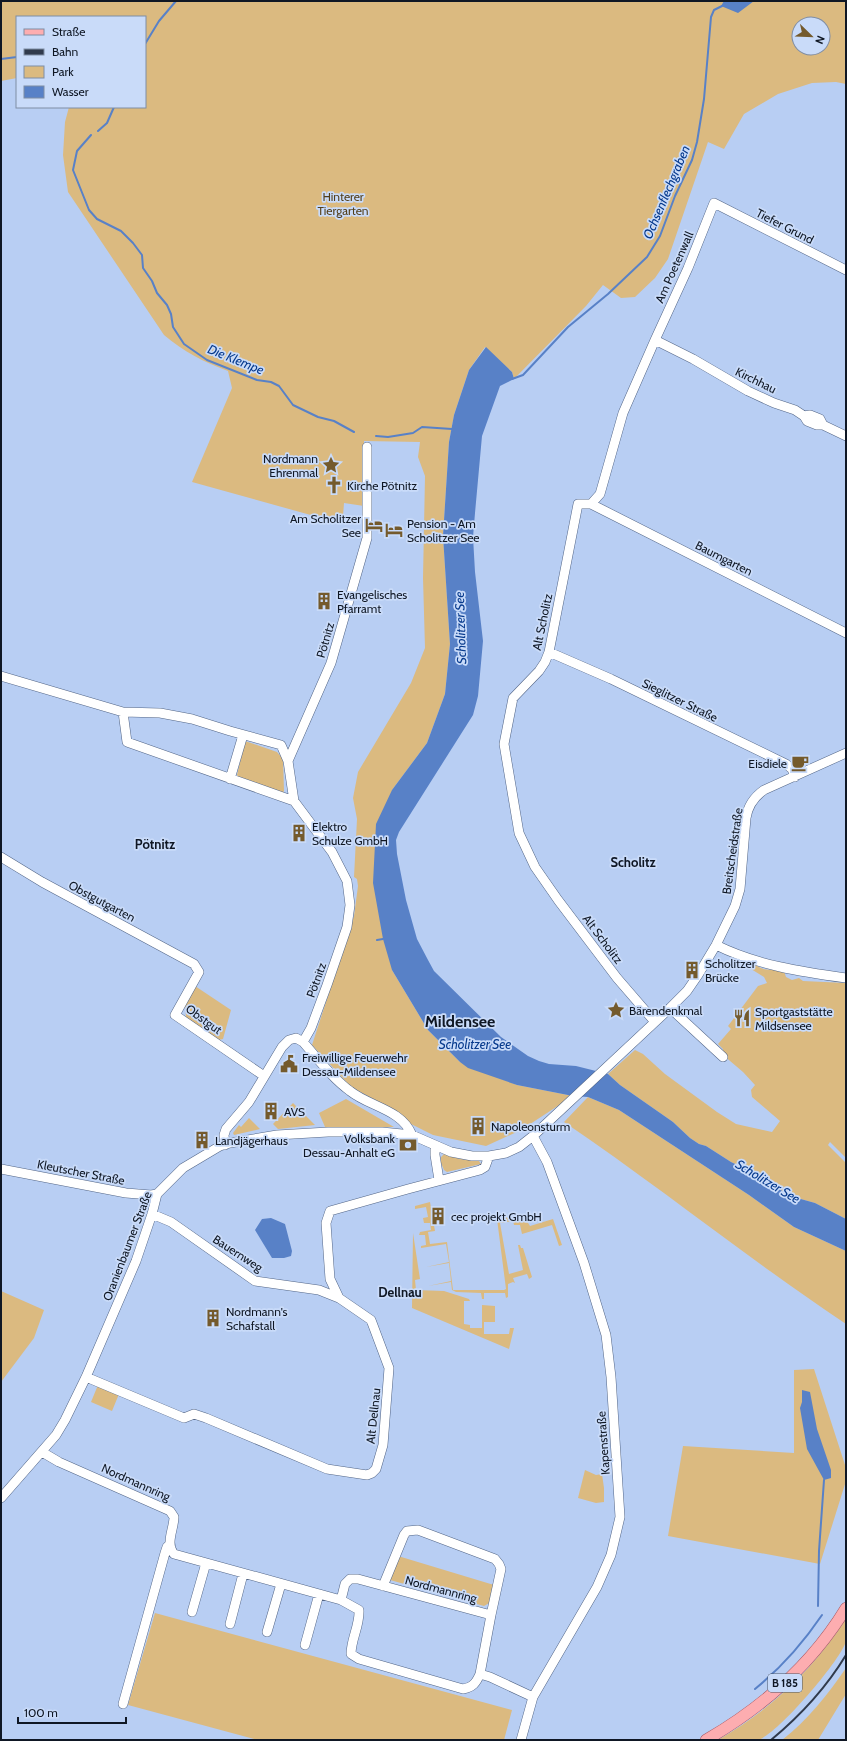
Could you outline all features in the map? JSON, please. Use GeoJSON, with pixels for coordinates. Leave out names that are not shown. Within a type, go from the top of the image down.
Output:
{"type":"FeatureCollection","features":[{"type":"Feature","properties":{"kind":"main road","name":"B 185"},"geometry":{"type":"LineString","coordinates":[[706,1740],[750,1712],[782,1686],[819,1647],[846,1608]]}},
{"type":"Feature","properties":{"kind":"street","name":"Tiefer Grund"},"geometry":{"type":"LineString","coordinates":[[714,203],[846,270]]}},
{"type":"Feature","properties":{"kind":"street","name":"Am Poetenwall"},"geometry":{"type":"LineString","coordinates":[[655,340],[688,268],[714,203]]}},
{"type":"Feature","properties":{"kind":"street","name":"Kirchhau"},"geometry":{"type":"LineString","coordinates":[[655,340],[693,359],[748,391],[774,403],[792,408],[804,416],[807,421],[817,426],[823,425],[846,436]]}},
{"type":"Feature","properties":{"kind":"street"},"geometry":{"type":"LineString","coordinates":[[591,504],[600,494],[623,413],[655,340]]}},
{"type":"Feature","properties":{"kind":"street","name":"Pötnitz"},"geometry":{"type":"LineString","coordinates":[[288,761],[331,663],[367,538],[367,447]]}},
{"type":"Feature","properties":{"kind":"street","name":"Alt Scholitz"},"geometry":{"type":"LineString","coordinates":[[591,504],[578,504],[549,652],[539,672],[513,698],[504,744],[519,833],[535,867],[617,978],[655,1022]]}},
{"type":"Feature","properties":{"kind":"street","name":"Baumgarten"},"geometry":{"type":"LineString","coordinates":[[591,504],[846,633]]}},
{"type":"Feature","properties":{"kind":"street","name":"Sieglitzer Straße"},"geometry":{"type":"LineString","coordinates":[[549,652],[611,679],[786,764],[792,769],[796,777]]}},
{"type":"Feature","properties":{"kind":"street","name":"Pötnitz"},"geometry":{"type":"LineString","coordinates":[[1,676],[123,712],[160,713],[192,718],[243,735],[281,745],[288,761],[294,801],[332,852],[347,881],[350,905],[347,927],[311,1028],[303,1042]]}},
{"type":"Feature","properties":{"kind":"street"},"geometry":{"type":"LineString","coordinates":[[123,712],[127,742],[294,801]]}},
{"type":"Feature","properties":{"kind":"street"},"geometry":{"type":"LineString","coordinates":[[230,779],[243,735]]}},
{"type":"Feature","properties":{"kind":"street","name":"Breitscheidstraße"},"geometry":{"type":"LineString","coordinates":[[533,1136],[687,991],[716,944],[738,898],[746,818],[749,806],[756,797],[764,790],[796,777],[846,753]]}},
{"type":"Feature","properties":{"kind":"street","name":"Obstgutgarten"},"geometry":{"type":"LineString","coordinates":[[1,857],[42,882],[194,964]]}},
{"type":"Feature","properties":{"kind":"street"},"geometry":{"type":"LineString","coordinates":[[716,944],[744,957],[801,972],[846,978]]}},
{"type":"Feature","properties":{"kind":"street","name":"Obstgut"},"geometry":{"type":"LineString","coordinates":[[194,964],[199,972],[175,1016],[264,1076]]}},
{"type":"Feature","properties":{"kind":"street"},"geometry":{"type":"LineString","coordinates":[[670,1008],[723,1057]]}},
{"type":"Feature","properties":{"kind":"street"},"geometry":{"type":"LineString","coordinates":[[225,1144],[224,1135],[226,1129],[250,1102],[264,1076],[282,1048],[289,1040],[296,1038],[303,1042],[351,1092],[383,1108],[408,1127],[412,1135]]}},
{"type":"Feature","properties":{"kind":"street","name":"Oranienbaumer Straße"},"geometry":{"type":"LineString","coordinates":[[1,1498],[56,1435],[65,1420],[86,1377],[136,1262],[157,1194],[183,1168],[225,1144],[277,1135],[328,1132],[382,1132],[412,1135],[436,1146]]}},
{"type":"Feature","properties":{"kind":"street"},"geometry":{"type":"LineString","coordinates":[[439,1180],[435,1155],[436,1146],[463,1155],[489,1156],[506,1153],[533,1136]]}},
{"type":"Feature","properties":{"kind":"street","name":"Kapenstraße"},"geometry":{"type":"LineString","coordinates":[[521,1740],[533,1697],[597,1587],[611,1555],[620,1517],[611,1377],[606,1335],[586,1270],[547,1162],[533,1136]]}},
{"type":"Feature","properties":{"kind":"street"},"geometry":{"type":"LineString","coordinates":[[339,1298],[330,1279],[326,1223],[330,1211],[480,1170],[485,1167],[489,1156]]}},
{"type":"Feature","properties":{"kind":"street","name":"Kleutscher Straße"},"geometry":{"type":"LineString","coordinates":[[1,1169],[126,1193],[146,1195],[157,1194]]}},
{"type":"Feature","properties":{"kind":"street","name":"Bauernweg"},"geometry":{"type":"LineString","coordinates":[[152,1214],[171,1222],[255,1281],[319,1290],[339,1298]]}},
{"type":"Feature","properties":{"kind":"street"},"geometry":{"type":"LineString","coordinates":[[319,1290],[330,1279]]}},
{"type":"Feature","properties":{"kind":"street","name":"Alt Dellnau"},"geometry":{"type":"LineString","coordinates":[[86,1377],[184,1418],[194,1414],[206,1418],[327,1469],[367,1475],[371,1474],[376,1469],[383,1445],[389,1368],[371,1320],[339,1298]]}},
{"type":"Feature","properties":{"kind":"street","name":"Nordmannring"},"geometry":{"type":"LineString","coordinates":[[42,1452],[59,1462],[170,1511],[174,1517],[170,1544],[165,1553],[123,1704]]}},
{"type":"Feature","properties":{"kind":"street"},"geometry":{"type":"LineString","coordinates":[[170,1544],[171,1551],[174,1554],[341,1600],[359,1610],[360,1615],[351,1645],[351,1654],[359,1659],[463,1689],[471,1688],[477,1682],[480,1674],[500,1570],[499,1564],[495,1559],[418,1530],[407,1531],[383,1586]]}},
{"type":"Feature","properties":{"kind":"street"},"geometry":{"type":"LineString","coordinates":[[192,1612],[206,1563]]}},
{"type":"Feature","properties":{"kind":"street"},"geometry":{"type":"LineString","coordinates":[[230,1624],[243,1574]]}},
{"type":"Feature","properties":{"kind":"street","name":"Nordmannring"},"geometry":{"type":"LineString","coordinates":[[341,1600],[345,1584],[350,1579],[358,1578],[491,1615]]}},
{"type":"Feature","properties":{"kind":"street"},"geometry":{"type":"LineString","coordinates":[[267,1632],[281,1584]]}},
{"type":"Feature","properties":{"kind":"street"},"geometry":{"type":"LineString","coordinates":[[305,1645],[319,1594]]}},
{"type":"Feature","properties":{"kind":"street"},"geometry":{"type":"LineString","coordinates":[[480,1674],[490,1677],[533,1697]]}},
{"type":"Feature","properties":{"kind":"green space","name":"Hinterer Tiergarten"},"geometry":{"type":"Polygon","coordinates":[[[1,1],[846,1],[846,84],[836,82],[812,83],[778,94],[744,114],[724,149],[708,142],[668,259],[655,278],[635,297],[621,298],[603,285],[586,306],[514,379],[512,372],[485,347],[469,370],[454,415],[449,442],[443,536],[450,644],[445,694],[427,743],[392,790],[392,970],[428,1030],[460,1062],[517,1085],[573,1096],[521,1130],[486,1146],[433,1135],[407,1122],[390,1108],[351,1087],[312,1045],[354,916],[358,886],[357,879],[354,877],[357,819],[353,798],[358,772],[411,683],[425,648],[423,578],[425,476],[418,457],[420,442],[364,441],[364,506],[344,503],[343,516],[346,523],[343,524],[192,482],[232,388],[228,371],[194,356],[179,347],[164,335],[68,192],[63,155],[65,122],[69,108],[146,108],[146,16],[16,16],[16,78],[1,81],[1,1]]]}},
{"type":"Feature","properties":{"kind":"green space"},"geometry":{"type":"Polygon","coordinates":[[[245,741],[277,752],[283,759],[284,791],[282,794],[238,777],[237,775],[245,741]]]}},
{"type":"Feature","properties":{"kind":"green space"},"geometry":{"type":"Polygon","coordinates":[[[754,963],[764,969],[784,971],[786,977],[792,980],[799,978],[803,981],[846,983],[846,1158],[830,1142],[828,1145],[846,1163],[846,1219],[815,1203],[790,1196],[754,1173],[731,1162],[706,1146],[699,1144],[690,1138],[673,1122],[620,1085],[608,1074],[635,1050],[643,1054],[665,1074],[736,1124],[772,1132],[780,1121],[752,1097],[751,1090],[755,1085],[743,1072],[723,1055],[723,1049],[718,1044],[731,1029],[728,1026],[758,986],[767,983],[764,977],[751,969],[751,964],[754,963]]]}},
{"type":"Feature","properties":{"kind":"green space"},"geometry":{"type":"Polygon","coordinates":[[[195,986],[231,1010],[223,1039],[218,1040],[186,1017],[185,1006],[195,986]]]}},
{"type":"Feature","properties":{"kind":"green space"},"geometry":{"type":"Polygon","coordinates":[[[588,1097],[619,1110],[749,1195],[794,1227],[846,1251],[846,1324],[775,1275],[635,1172],[564,1122],[588,1097]]]}},
{"type":"Feature","properties":{"kind":"green space"},"geometry":{"type":"Polygon","coordinates":[[[346,1099],[394,1127],[325,1127],[319,1113],[346,1099]]]}},
{"type":"Feature","properties":{"kind":"green space"},"geometry":{"type":"Polygon","coordinates":[[[293,1103],[315,1125],[278,1129],[273,1124],[293,1103]]]}},
{"type":"Feature","properties":{"kind":"green space"},"geometry":{"type":"Polygon","coordinates":[[[249,1118],[260,1129],[234,1135],[233,1133],[239,1125],[241,1127],[249,1118]]]}},
{"type":"Feature","properties":{"kind":"green space"},"geometry":{"type":"Polygon","coordinates":[[[444,1154],[460,1159],[479,1161],[481,1164],[447,1172],[444,1170],[441,1163],[441,1157],[444,1154]]]}},
{"type":"Feature","properties":{"kind":"green space"},"geometry":{"type":"Polygon","coordinates":[[[430,1202],[435,1231],[428,1232],[430,1244],[447,1242],[453,1290],[506,1289],[497,1219],[523,1215],[530,1226],[553,1219],[562,1245],[559,1246],[552,1225],[522,1234],[520,1225],[514,1225],[513,1221],[500,1223],[509,1274],[523,1270],[518,1245],[520,1245],[521,1248],[523,1248],[532,1277],[529,1279],[527,1274],[513,1278],[515,1283],[513,1282],[508,1284],[508,1297],[506,1298],[505,1293],[484,1293],[484,1299],[482,1299],[481,1293],[456,1292],[452,1290],[451,1282],[428,1286],[451,1281],[449,1263],[426,1267],[449,1262],[446,1244],[421,1248],[421,1246],[426,1245],[425,1235],[419,1235],[420,1232],[431,1230],[430,1223],[424,1223],[423,1218],[428,1217],[426,1207],[415,1209],[415,1206],[430,1202]]]}},
{"type":"Feature","properties":{"kind":"green space"},"geometry":{"type":"Polygon","coordinates":[[[413,1233],[420,1279],[415,1280],[416,1290],[444,1291],[469,1299],[470,1301],[464,1301],[464,1324],[470,1325],[470,1328],[482,1328],[482,1305],[495,1306],[495,1322],[484,1322],[484,1334],[509,1334],[510,1328],[514,1328],[509,1349],[412,1308],[413,1233]]]}},
{"type":"Feature","properties":{"kind":"green space"},"geometry":{"type":"Polygon","coordinates":[[[1,1291],[44,1310],[34,1338],[1,1382],[1,1291]]]}},
{"type":"Feature","properties":{"kind":"green space"},"geometry":{"type":"Polygon","coordinates":[[[814,1369],[846,1468],[846,1481],[820,1564],[668,1536],[683,1446],[794,1453],[794,1370],[814,1369]]]}},
{"type":"Feature","properties":{"kind":"green space"},"geometry":{"type":"Polygon","coordinates":[[[98,1385],[119,1394],[112,1411],[91,1402],[98,1385]]]}},
{"type":"Feature","properties":{"kind":"green space"},"geometry":{"type":"Polygon","coordinates":[[[585,1470],[596,1475],[602,1474],[604,1502],[596,1503],[578,1498],[585,1470]]]}},
{"type":"Feature","properties":{"kind":"green space"},"geometry":{"type":"Polygon","coordinates":[[[398,1556],[494,1585],[491,1602],[484,1606],[390,1580],[398,1556]]]}},
{"type":"Feature","properties":{"kind":"green space"},"geometry":{"type":"Polygon","coordinates":[[[155,1613],[512,1710],[504,1740],[258,1740],[128,1705],[155,1613]]]}},
{"type":"Feature","properties":{"kind":"green space"},"geometry":{"type":"Polygon","coordinates":[[[846,1619],[846,1641],[842,1650],[833,1664],[793,1712],[767,1735],[758,1740],[718,1740],[755,1716],[773,1702],[805,1672],[833,1638],[846,1619]]]}},
{"type":"Feature","properties":{"kind":"green space"},"geometry":{"type":"Polygon","coordinates":[[[846,1668],[846,1694],[818,1740],[782,1740],[817,1706],[846,1668]]]}},
{"type":"Feature","properties":{"kind":"water"},"geometry":{"type":"Polygon","coordinates":[[[724,1],[754,1],[738,13],[721,6],[724,1]]]}},
{"type":"Feature","properties":{"kind":"water","name":"Scholitzer See"},"geometry":{"type":"Polygon","coordinates":[[[486,347],[512,372],[514,379],[500,386],[482,436],[473,537],[475,572],[483,641],[478,696],[473,715],[399,832],[396,840],[397,854],[406,900],[417,939],[434,971],[501,1037],[528,1056],[539,1061],[549,1064],[576,1066],[608,1074],[620,1085],[673,1122],[690,1138],[699,1144],[706,1146],[731,1162],[754,1173],[790,1196],[815,1203],[846,1219],[846,1251],[794,1227],[749,1195],[619,1110],[588,1097],[573,1096],[517,1085],[468,1068],[428,1030],[392,970],[383,939],[373,883],[376,824],[392,790],[427,743],[445,694],[450,644],[443,536],[449,442],[454,415],[469,370],[486,347]]]}},
{"type":"Feature","properties":{"kind":"water"},"geometry":{"type":"Polygon","coordinates":[[[271,1218],[285,1224],[292,1251],[291,1256],[284,1258],[272,1258],[255,1230],[262,1219],[271,1218]]]}},
{"type":"Feature","properties":{"kind":"water"},"geometry":{"type":"Polygon","coordinates":[[[802,1390],[810,1392],[817,1429],[831,1470],[831,1478],[824,1480],[807,1449],[800,1408],[802,1402],[802,1390]]]}},
{"type":"Feature","properties":{"kind":"waterway"},"geometry":{"type":"LineString","coordinates":[[146,42],[159,21],[176,1]]}},
{"type":"Feature","properties":{"kind":"waterway","name":"Ochsenflechgraben"},"geometry":{"type":"LineString","coordinates":[[512,379],[523,375],[568,327],[608,294],[647,257],[660,236],[675,196],[692,160],[697,142],[704,99],[711,17],[714,10],[722,6]]}},
{"type":"Feature","properties":{"kind":"waterway","name":"Die Klempe"},"geometry":{"type":"LineString","coordinates":[[1,59],[16,57]]}},
{"type":"Feature","properties":{"kind":"waterway","name":"Die Klempe"},"geometry":{"type":"LineString","coordinates":[[98,131],[107,123],[114,108]]}},
{"type":"Feature","properties":{"kind":"waterway","name":"Die Klempe"},"geometry":{"type":"LineString","coordinates":[[91,135],[77,151],[73,170],[89,210],[97,219],[121,231],[142,255],[143,268],[152,281],[157,293],[167,305],[171,314],[173,327],[184,344],[207,360],[257,380],[271,382],[279,386],[293,405],[318,417],[334,421],[354,432]]}},
{"type":"Feature","properties":{"kind":"waterway","name":"Die Klempe"},"geometry":{"type":"LineString","coordinates":[[376,436],[388,437],[413,433],[422,427],[452,429]]}},
{"type":"Feature","properties":{"kind":"waterway"},"geometry":{"type":"LineString","coordinates":[[377,940],[383,939]]}},
{"type":"Feature","properties":{"kind":"waterway"},"geometry":{"type":"LineString","coordinates":[[818,1606],[819,1551],[824,1480]]}},
{"type":"Feature","properties":{"kind":"waterway"},"geometry":{"type":"LineString","coordinates":[[755,1689],[774,1673],[791,1655],[822,1615]]}},
{"type":"Feature","properties":{"kind":"railway"},"geometry":{"type":"LineString","coordinates":[[771,1740],[812,1701],[830,1679],[846,1655]]}},
{"type":"Feature","properties":{"kind":"place","name":"Nordmann Ehrenmal"},"geometry":{"type":"Point","coordinates":[331,465]}},
{"type":"Feature","properties":{"kind":"place","name":"Kirche Pötnitz"},"geometry":{"type":"Point","coordinates":[334,485]}},
{"type":"Feature","properties":{"kind":"place","name":"Am Scholitzer See"},"geometry":{"type":"Point","coordinates":[374,525]}},
{"type":"Feature","properties":{"kind":"place","name":"Pension - Am Scholitzer See"},"geometry":{"type":"Point","coordinates":[394,530]}},
{"type":"Feature","properties":{"kind":"place","name":"Evangelisches Pfarramt"},"geometry":{"type":"Point","coordinates":[324,601]}},
{"type":"Feature","properties":{"kind":"place","name":"Eisdiele"},"geometry":{"type":"Point","coordinates":[800,763]}},
{"type":"Feature","properties":{"kind":"place","name":"Elektro Schulze GmbH"},"geometry":{"type":"Point","coordinates":[299,833]}},
{"type":"Feature","properties":{"kind":"place","name":"Scholitzer Brücke"},"geometry":{"type":"Point","coordinates":[692,970]}},
{"type":"Feature","properties":{"kind":"place","name":"Bärendenkmal"},"geometry":{"type":"Point","coordinates":[616,1010]}},
{"type":"Feature","properties":{"kind":"place","name":"Sportgaststätte Mildsensee"},"geometry":{"type":"Point","coordinates":[742,1018]}},
{"type":"Feature","properties":{"kind":"place","name":"Freiwillige Feuerwehr Dessau-Mildensee"},"geometry":{"type":"Point","coordinates":[289,1064]}},
{"type":"Feature","properties":{"kind":"place","name":"AVS"},"geometry":{"type":"Point","coordinates":[271,1111]}},
{"type":"Feature","properties":{"kind":"place","name":"Napoleonsturm"},"geometry":{"type":"Point","coordinates":[478,1126]}},
{"type":"Feature","properties":{"kind":"place","name":"Landjägerhaus"},"geometry":{"type":"Point","coordinates":[202,1140]}},
{"type":"Feature","properties":{"kind":"place","name":"Volksbank Dessau-Anhalt eG"},"geometry":{"type":"Point","coordinates":[408,1145]}},
{"type":"Feature","properties":{"kind":"place","name":"cec projekt GmbH"},"geometry":{"type":"Point","coordinates":[438,1216]}},
{"type":"Feature","properties":{"kind":"place","name":"Nordmann's Schafstall"},"geometry":{"type":"Point","coordinates":[213,1318]}},
{"type":"Feature","properties":{"kind":"district","name":"Pötnitz"},"geometry":{"type":"Point","coordinates":[155,844]}},
{"type":"Feature","properties":{"kind":"district","name":"Scholitz"},"geometry":{"type":"Point","coordinates":[633,862]}},
{"type":"Feature","properties":{"kind":"district","name":"Mildensee"},"geometry":{"type":"Point","coordinates":[460,1021]}},
{"type":"Feature","properties":{"kind":"district","name":"Dellnau"},"geometry":{"type":"Point","coordinates":[400,1292]}}]}
